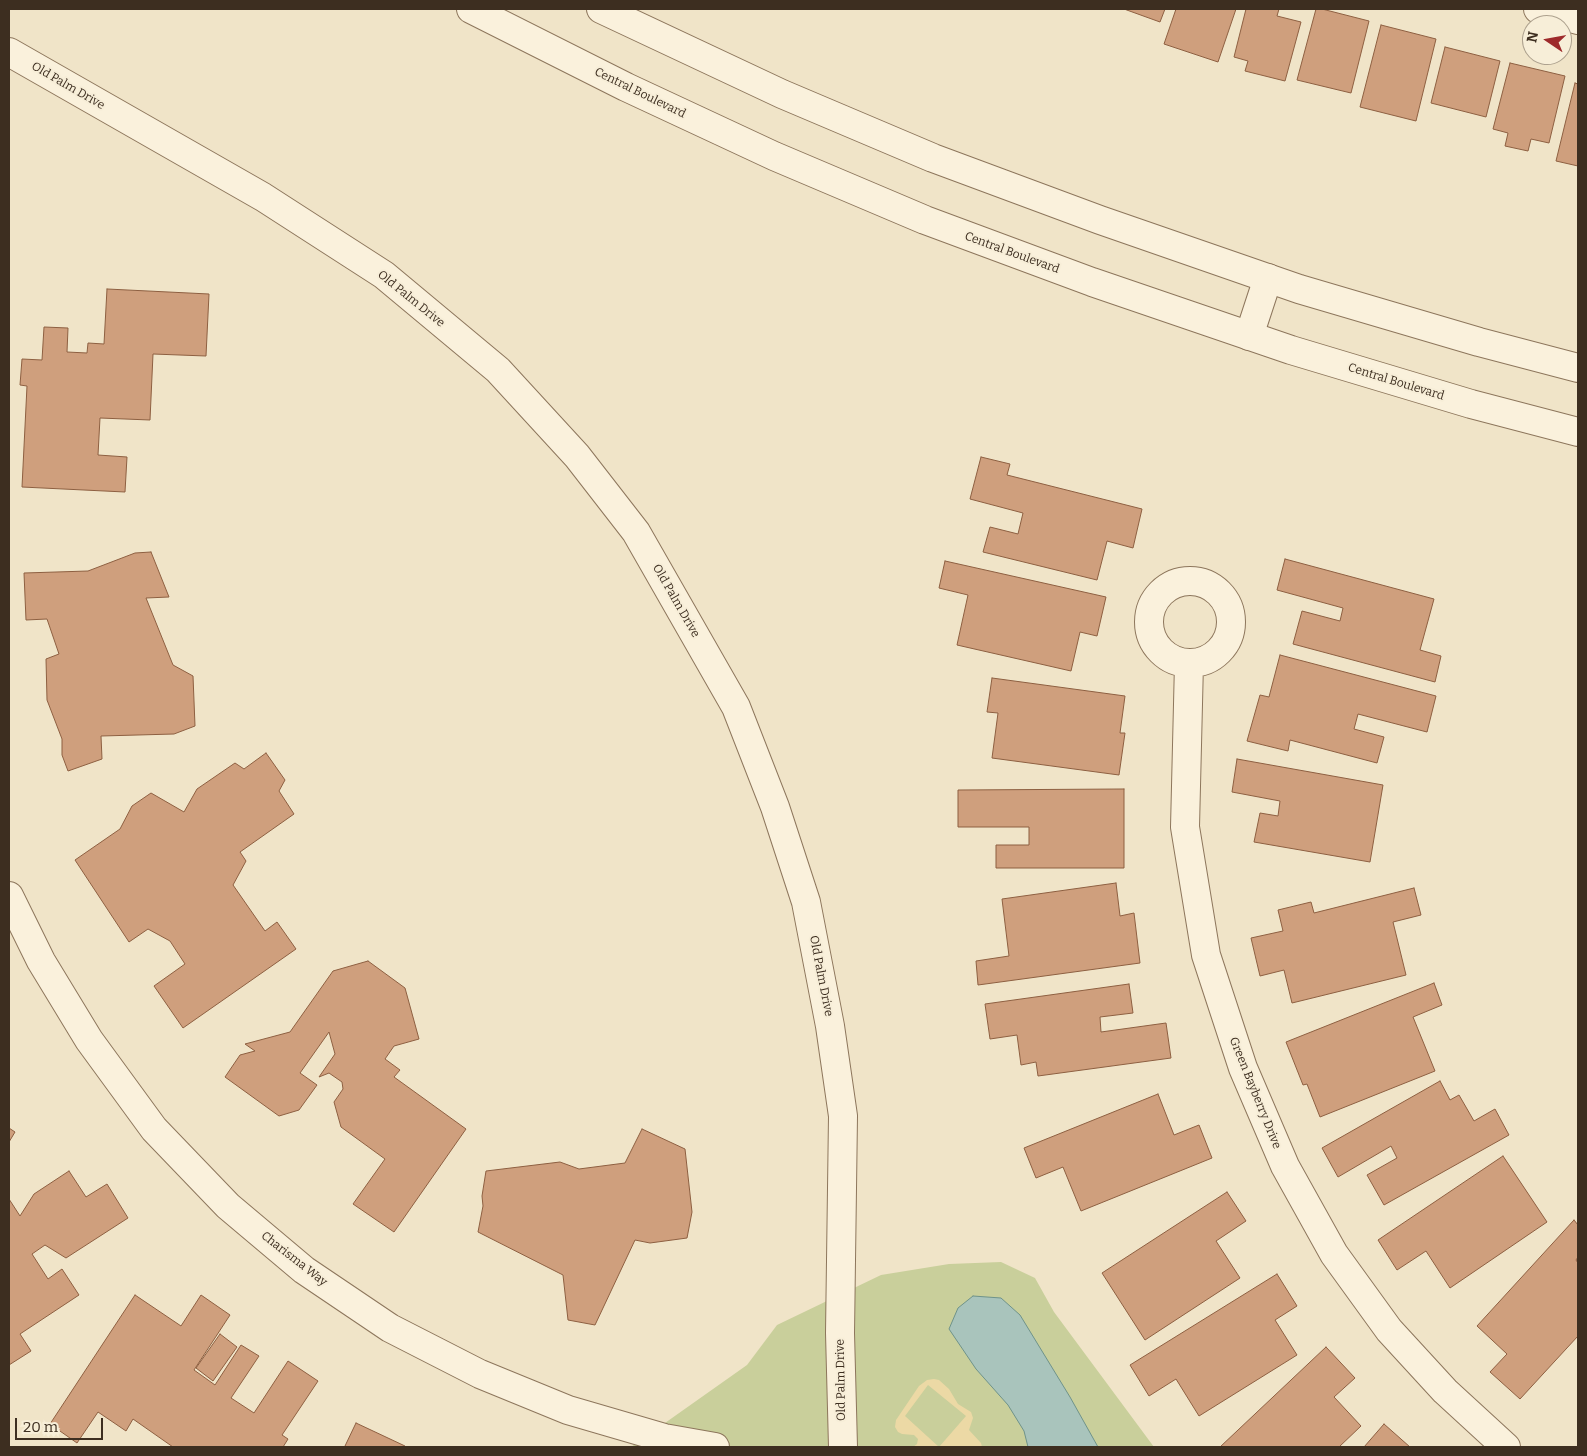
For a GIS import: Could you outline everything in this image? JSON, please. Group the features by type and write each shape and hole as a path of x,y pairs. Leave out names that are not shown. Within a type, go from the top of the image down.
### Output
{"street":[{"name":"Central Boulevard","path":"471,9 634,91 774,156 925,220 1092,282 1291,350 1471,404 1578,432"},
{"path":"601,9 782,94 933,158 1100,220 1268,278 1478,342 1578,368"},
{"path":"1538,9 1578,20"},
{"name":"Old Palm Drive","path":"9,52 263,197 384,275 498,370 577,456 636,532 736,707 775,807 806,902 830,1026 843,1116 840,1333 843,1447"},
{"path":"1249,336 1268,278"},
{"name":"Green Bayberry Drive","path":"1189,664 1185,827 1206,955 1243,1068 1285,1166 1334,1254 1395,1336 1445,1390 1506,1447"},
{"name":"Charisma Way","path":"9,896 41,961 89,1040 154,1129 228,1206 304,1270 390,1328 480,1374 568,1410 664,1438 715,1447"}],"green space":[{"path":"1001,1262 1035,1278 1054,1312 1154,1447 631,1447 747,1365 777,1325 881,1275 949,1264"}],"sand":[{"path":"927,1380 939,1380 949,1389 958,1404 971,1412 973,1418 969,1430 981,1443 982,1447 939,1447 913,1447 917,1444 918,1439 914,1435 898,1432 895,1427 896,1420 919,1386","holes":["928,1385 966,1416 939,1447 905,1416"]}],"water":[{"path":"973,1296 1001,1298 1020,1315 1098,1447 1028,1447 1024,1431 1008,1405 976,1369 949,1329 958,1308"}],"building":[{"path":"1124,9 1165,9 1160,22"},
{"path":"1176,9 1236,9 1218,62 1164,44"},
{"path":"1246,9 1279,9 1277,16 1301,22 1285,81 1245,71 1248,61 1234,57"},
{"path":"1316,9 1369,21 1351,93 1297,80"},
{"path":"1381,25 1436,39 1416,121 1360,107"},
{"path":"1445,47 1500,61 1486,117 1431,103"},
{"path":"1510,63 1565,76 1549,143 1531,139 1528,151 1505,146 1508,133 1493,129"},
{"path":"1575,83 1578,84 1578,166 1556,161"},
{"path":"107,289 209,294 206,356 153,354 150,420 100,418 98,455 127,457 125,492 22,487 27,386 20,385 22,359 42,360 44,327 68,328 67,352 87,353 88,343 104,344"},
{"path":"981,457 1010,464 1007,475 1142,509 1133,548 1107,541 1097,580 983,552 990,527 1018,534 1023,513 970,499"},
{"path":"151,552 169,597 146,598 173,665 193,676 195,726 174,734 101,736 102,759 68,771 62,755 62,739 47,700 46,659 59,654 47,619 26,620 24,573 88,571 135,553"},
{"path":"1285,559 1434,599 1420,650 1441,656 1435,682 1293,644 1302,611 1340,621 1343,608 1277,590"},
{"path":"945,561 1106,597 1097,636 1080,632 1071,671 957,645 968,595 939,588"},
{"path":"1280,655 1436,696 1427,732 1358,714 1354,729 1384,737 1377,763 1290,740 1288,751 1247,741 1260,695 1269,697"},
{"path":"992,678 1125,696 1120,733 1125,733 1119,775 992,758 998,713 987,712"},
{"path":"266,753 285,780 279,791 294,814 240,852 246,861 233,885 265,931 277,922 296,949 183,1028 154,986 185,964 170,941 148,929 129,942 75,860 120,829 132,806 151,793 184,812 197,789 235,763 244,769"},
{"path":"1237,759 1383,785 1370,862 1254,842 1260,813 1278,816 1280,801 1232,792"},
{"path":"1124,789 1124,868 996,868 996,845 1029,845 1029,827 958,827 958,790"},
{"path":"1116,883 1120,916 1134,913 1140,963 978,985 976,961 1009,956 1002,899"},
{"path":"1414,888 1421,915 1393,922 1406,975 1292,1003 1284,970 1260,976 1251,938 1283,931 1278,910 1311,902 1314,913"},
{"path":"368,961 405,988 419,1039 394,1046 385,1059 400,1070 394,1077 466,1129 394,1232 353,1204 385,1159 341,1127 334,1102 343,1089 342,1082 329,1073 319,1077 335,1054 329,1032 300,1073 317,1085 299,1110 279,1116 225,1077 240,1055 255,1051 245,1044 290,1032 333,971"},
{"path":"1434,983 1442,1005 1413,1017 1435,1071 1320,1117 1307,1084 1303,1085 1286,1042"},
{"path":"1129,984 1133,1013 1100,1017 1101,1032 1166,1023 1171,1058 1038,1076 1036,1062 1021,1065 1017,1035 990,1039 985,1004"},
{"path":"1440,1081 1450,1100 1459,1095 1474,1121 1495,1109 1509,1135 1384,1205 1367,1175 1397,1158 1391,1146 1338,1177 1322,1148"},
{"path":"1158,1094 1174,1135 1199,1125 1212,1158 1081,1211 1063,1167 1036,1178 1024,1148"},
{"path":"9,1128 15,1132 9,1142"},
{"path":"642,1129 685,1149 692,1212 687,1238 650,1243 635,1240 595,1325 568,1320 563,1275 478,1232 483,1206 482,1196 486,1171 560,1162 579,1169 625,1163"},
{"path":"1503,1156 1547,1222 1450,1288 1426,1251 1397,1270 1378,1240"},
{"path":"69,1171 86,1197 107,1184 128,1218 66,1258 45,1245 32,1254 48,1279 62,1269 79,1295 20,1334 31,1351 9,1365 9,1199 20,1216 34,1194"},
{"path":"1227,1192 1246,1221 1216,1241 1240,1278 1145,1340 1102,1273"},
{"path":"1574,1220 1578,1225 1578,1257 1576,1260 1578,1263 1578,1336 1520,1399 1490,1372 1507,1354 1477,1326"},
{"path":"1277,1274 1297,1306 1275,1320 1297,1355 1199,1416 1176,1379 1149,1396 1130,1365"},
{"path":"135,1295 181,1326 201,1295 230,1315 194,1370 215,1385 241,1345 259,1356 231,1398 254,1413 288,1361 318,1381 282,1435 288,1439 283,1447 173,1447 133,1419 126,1431 98,1412 77,1443 50,1424"},
{"path":"220,1334 237,1347 213,1381 196,1368"},
{"path":"1326,1347 1355,1378 1334,1397 1361,1426 1339,1447 1220,1447"},
{"path":"356,1423 405,1446 347,1447 345,1446"},
{"path":"1384,1424 1410,1447 1364,1447"}]}
